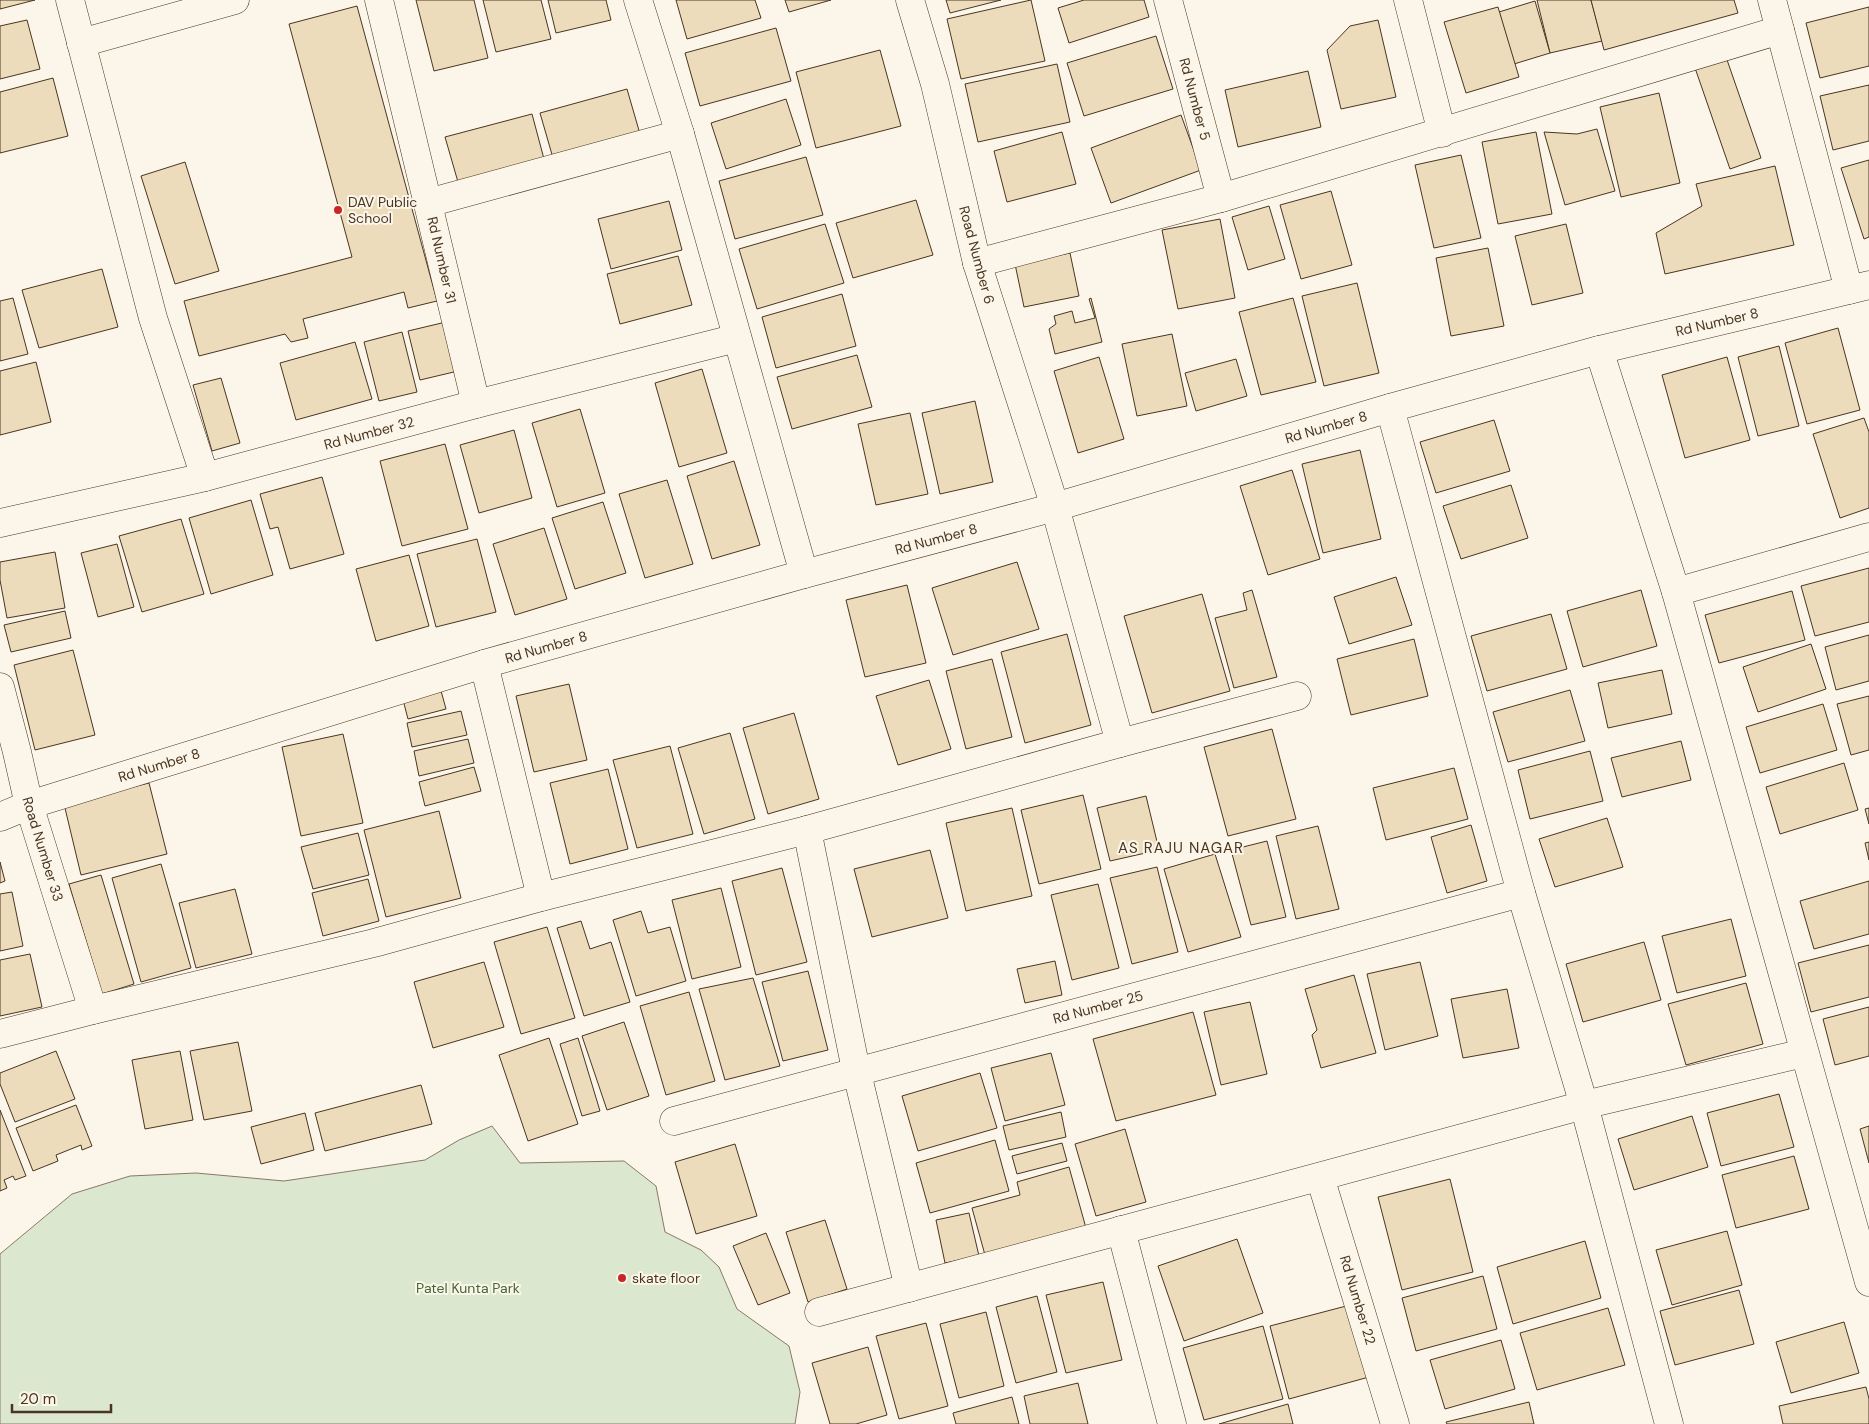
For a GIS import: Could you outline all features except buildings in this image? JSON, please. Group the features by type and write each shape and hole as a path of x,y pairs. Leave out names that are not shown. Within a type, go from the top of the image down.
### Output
{"street":[{"path":"70,0 153,318 205,477"},
{"path":"81,43 235,0"},
{"name":"Rd Number 31","path":"379,0 476,404"},
{"path":"638,0 680,134 804,574"},
{"name":"Road Number 6","path":"910,0 934,84 977,263 1055,507 1120,743"},
{"name":"Rd Number 5","path":"1168,0 1221,198"},
{"path":"1408,0 1442,133"},
{"path":"1772,0 1859,288"},
{"path":"977,263 1221,198 1780,30"},
{"path":"428,203 680,134"},
{"name":"Rd Number 8","path":"0,816 29,805 484,664 804,574 1055,507 1390,408 1599,350 1859,288"},
{"name":"Rd Number 32","path":"0,523 205,477 476,404 736,338"},
{"path":"1599,350 1676,592 1869,1282"},
{"path":"1390,408 1521,892 1584,1105 1669,1424"},
{"path":"1676,592 1869,537"},
{"path":"484,664 541,897"},
{"name":"Road Number 33","path":"0,687 29,805 93,1010"},
{"path":"0,1034 374,943 541,897 807,830 1297,696"},
{"path":"807,830 857,1073 909,1288"},
{"name":"Rd Number 25","path":"674,1121 1521,892"},
{"path":"819,1312 1584,1105 1804,1053"},
{"name":"Rd Number 22","path":"1320,1177 1395,1424"},
{"path":"1121,1230 1172,1424"}],"green space":[{"name":"Patel Kunta Park","path":"492,1126 520,1163 624,1161 656,1186 665,1232 701,1250 719,1267 737,1309 789,1346 800,1392 795,1424 0,1424 0,1254 72,1194 130,1176 196,1173 284,1181 425,1160 459,1140"}],"place":[{"name":"DAV Public School","path":"338,210"},
{"name":"skate floor","path":"622,1278"}],"district":[{"name":"AS RAJU NAGAR","path":"1181,848"}]}
